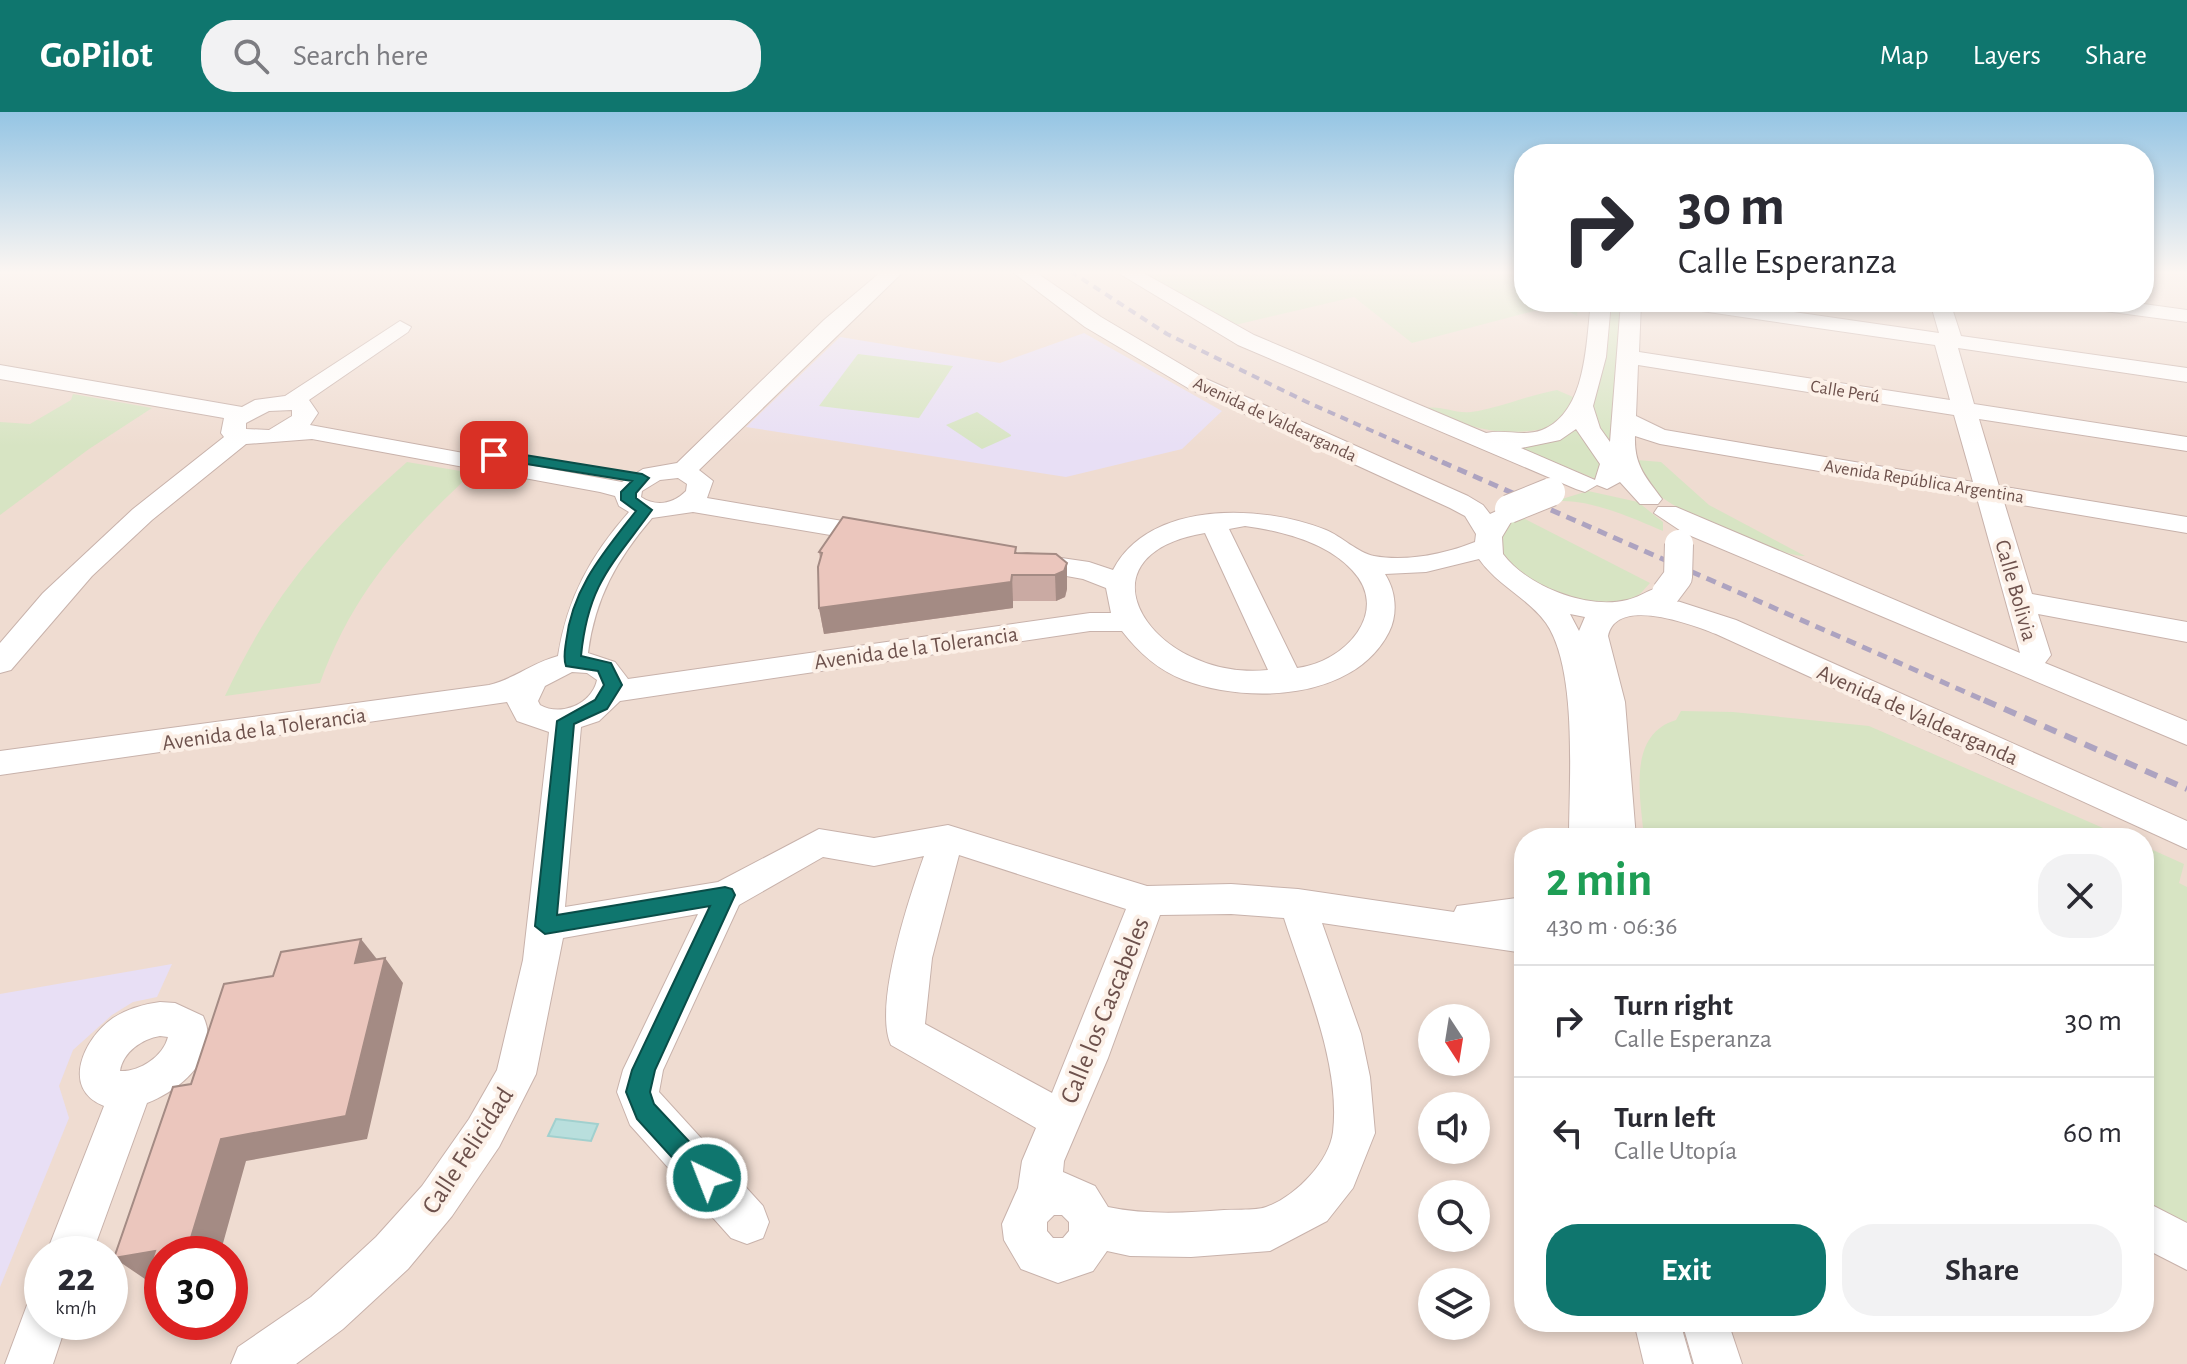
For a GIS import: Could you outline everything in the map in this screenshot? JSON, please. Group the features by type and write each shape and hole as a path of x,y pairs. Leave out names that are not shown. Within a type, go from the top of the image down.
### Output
{"street":[{"path":"7,377 241,426 262,437 293,418 397,329"},
{"path":"293,418 312,432 603,485 638,494 675,509 691,487 837,329"},
{"name":"Avenida de Valdearganda","path":"1106,329 1196,383 1459,502 1474,511 1493,550"},
{"path":"1227,329 1455,431 1593,485 1658,506 1764,557 2187,734"},
{"path":"1455,431 1498,440 1537,439 1572,423 1582,408 1592,370 1597,329"},
{"path":"1618,828 1609,702 1593,636 1596,622 1608,612 1655,599 1678,577 1679,544 1658,506 1630,478 1624,465 1622,417 1629,329"},
{"path":"1874,329 2187,375"},
{"name":"Calle Bolivia","path":"1946,329 1964,409 2036,655"},
{"name":"Calle Perú","path":"1627,357 2187,444"},
{"path":"1378,590 1493,550 1509,509 1551,492 1593,485 1612,476 1613,464 1588,428 1582,408"},
{"name":"Avenida República Argentina","path":"1622,417 1637,429 1660,437 2187,525"},
{"path":"0,663 43,608 138,515 241,426"},
{"name":"Avenida República Argentina","path":"1622,443 1660,437"},
{"path":"572,662 584,598 616,543 638,494 656,473 691,487 907,534"},
{"path":"999,550 1089,571 1124,591 1146,645 1182,668 1241,683 1289,682 1324,673 1359,652 1379,622 1378,590 1361,563 1333,541 1291,525 1245,518 1212,520 1175,529 1155,539 1124,591"},
{"path":"1212,520 1289,682"},
{"path":"1361,563 1397,566 1493,550"},
{"path":"1493,550 1527,591 1560,621 1573,649 1581,706 1586,828"},
{"path":"1764,557 1801,565 2036,655 2187,718"},
{"name":"Avenida de la Tolerancia","path":"612,685 1090,622 1124,591"},
{"path":"1527,591 1550,601 1608,612"},
{"name":"Avenida de Valdearganda","path":"1655,599 1726,627 2187,836"},
{"path":"2020,601 2187,632"},
{"path":"572,662 591,662 605,668 612,685 601,705 566,721 547,721 532,716 525,696 555,666 572,662"},
{"name":"Avenida de la Tolerancia","path":"0,763 489,696 525,696"},
{"name":"Avenida de la Tolerancia","path":"0,778 486,709 525,696"},
{"name":"Calle Felicidad","path":"255,1364 327,1313 392,1253 437,1201 484,1133 516,1074 542,960 566,721"},
{"name":"Calle los Cascabeles","path":"545,926 725,895 819,843 874,852 948,838 1147,901 1231,899 1298,904 1514,936"},
{"name":"Calle los Cascabeles","path":"948,838 935,874 906,995 905,1033 1060,1119"},
{"path":"725,895 643,1070 638,1092 645,1111 747,1222"},
{"name":"Calle los Cascabeles","path":"1092,1225 1085,1247 1070,1259 1058,1261 1040,1257 1031,1249 1024,1229 1025,1217 1039,1199 1043,1161 1088,1058 1147,901"},
{"path":"1039,1199 1056,1193 1078,1199 1089,1214 1092,1225 1130,1234 1191,1235 1270,1229 1311,1206 1338,1173 1354,1133 1350,1077 1341,1034 1298,904"},
{"name":"Calle los Cascabeles","path":"1379,914 1444,917 1514,913"},
{"path":"76,1236 131,1090"},
{"path":"2154,1229 2187,1248"},
{"path":"1660,1332 1668,1364"},
{"path":"1708,1332 1718,1364"},
{"path":"29,1364 38,1340"}],"shaded area":[{"path":"0,329 2187,329 2187,1364 0,1364"},
{"path":"1084,333 1222,411 1182,449 1066,477 746,427 840,337 1000,363"},
{"path":"172,964 157,997 133,1002 112,1015 73,1050 59,1086 69,1118 0,1287 0,994"}],"green space":[{"path":"1395,329 1464,329 1412,343"},
{"path":"1604,329 1623,329 1614,448 1608,448 1589,410"},
{"path":"858,354 953,366 919,418 819,406"},
{"path":"1557,390 1573,397 1572,405 1558,426 1538,430 1488,430 1422,409 1471,412"},
{"path":"73,394 152,408 89,449 0,515 0,422 30,424 71,400"},
{"path":"977,412 1011,436 982,449 946,425"},
{"path":"1579,425 1605,467 1596,479 1510,444"},
{"path":"1637,460 1661,462 1709,505 1805,556 1749,540 1679,508 1651,488"},
{"path":"407,462 472,473 424,520 382,568 348,621 320,683 225,696 262,627 302,568 350,515"},
{"path":"1588,491 1638,502 1663,522 1663,531 1591,505 1571,501 1553,502"},
{"path":"1548,503 1537,507 1525,519 1650,583 1629,600 1592,603 1534,587 1500,553 1502,530 1526,510"},
{"path":"1681,711 1733,712 1869,726 2103,828 1643,828 1640,787 1643,754 1649,739 1660,728 1676,720"},
{"path":"2154,850 2184,864 2179,883 2187,887 2187,1232 2154,1213"}],"water":[{"path":"556,1119 598,1124 591,1141 548,1136"}],"building":[{"path":"843,517 1016,547 1015,553 1056,554 1067,563 1064,571 1055,575 1012,575 1011,582 819,608 818,567 822,553 819,552"},
{"path":"361,939 355,963 385,958 346,1116 221,1139 191,1236 144,1236 144,1253 128,1256 128,1236 122,1236 173,1087 191,1084 224,984 273,976 281,952"}],"railway":[{"path":"1160,329 1309,403 1447,464"},
{"path":"1442,462 1988,702"},
{"path":"1984,700 2187,789"}],"route":[{"path":"494,455 612,476 642,478 628,492 628,500 633,506 645,510 616,543 598,570 584,598 576,627 572,662 591,662 605,668 613,678 613,685 601,705 585,715 566,721 545,926 725,895 643,1070 638,1092 645,1111 707,1178"}]}
